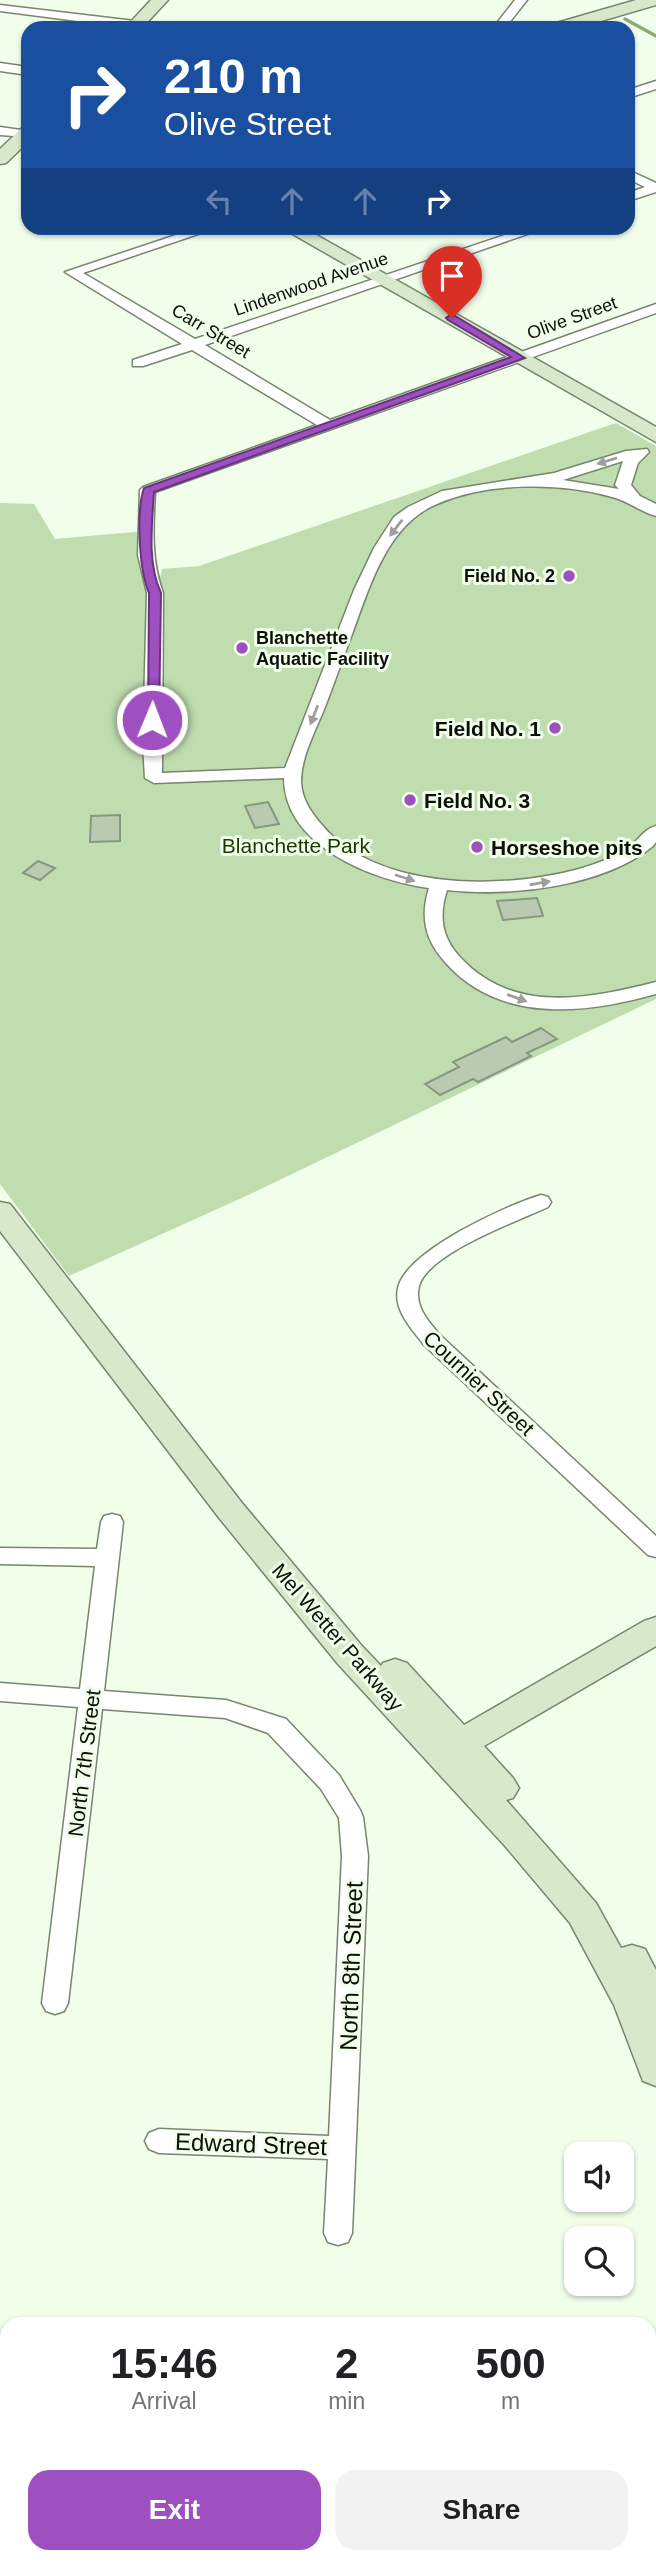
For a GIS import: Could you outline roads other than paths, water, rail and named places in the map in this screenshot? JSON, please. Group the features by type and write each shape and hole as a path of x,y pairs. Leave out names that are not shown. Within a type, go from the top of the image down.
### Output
{"main road":[{"path":"140,21 160,0"},
{"path":"583,21 654,0"},
{"path":"0,159 21,139"},
{"path":"303,235 656,436"},
{"name":"Mel Wetter Parkway","path":"0,1186 247,1504 367,1643 519,1838 583,1913 632,2002 656,2070"},
{"name":"Mel Wetter Parkway","path":"0,1211 231,1511 350,1654 451,1748 601,1905 656,2006"},
{"path":"451,1748 656,1630"}],"street":[{"path":"504,21 521,0"},
{"path":"0,8 92,21"},
{"path":"0,67 21,70"},
{"path":"635,92 656,85"},
{"path":"0,131 21,133"},
{"path":"635,178 656,188"},
{"path":"635,195 656,188"},
{"name":"Carr Street","path":"187,235 72,272 328,425"},
{"name":"Lindenwood Avenue","path":"138,363 517,235"},
{"name":"Olive Street","path":"293,773 154,778 152,745 155,593 149,580 146,531 148,490 656,308"},
{"path":"649,450 530,481 484,485 448,494 413,510 395,525 338,652 293,773 292,789 301,810 316,832 341,851 373,867 413,881 439,886 472,888 525,885 579,876 618,861 650,840 656,831"},
{"path":"634,499 623,485 631,461 649,450"},
{"path":"530,481 569,485 634,499 656,511"},
{"path":"439,886 432,924 441,948 457,966 489,988 530,1003 574,1004 621,998 656,988"},
{"name":"Cournier Street","path":"541,1202 446,1246 425,1260 408,1289 411,1309 415,1320 432,1340 656,1549"},
{"name":"North 7th Street","path":"55,2003 112,1522"},
{"path":"0,1556 108,1558"},
{"path":"0,1692 92,1697"},
{"name":"North 8th Street","path":"92,1697 226,1709 277,1726 330,1782 351,1818 355,1856 338,2233"},
{"name":"Edward Street","path":"159,2141 343,2148"}],"waterway":[{"path":"625,19 629,21"},
{"path":"635,24 656,36"}],"place":[{"name":"Field No. 2","path":"569,576"},
{"name":"Blanchette Aquatic Facility","path":"242,648"},
{"name":"Field No. 1","path":"555,728"},
{"name":"Field No. 3","path":"410,800"},
{"name":"Horseshoe pits","path":"477,847"}],"park label":[{"name":"Blanchette Park","path":"296,845"}]}
